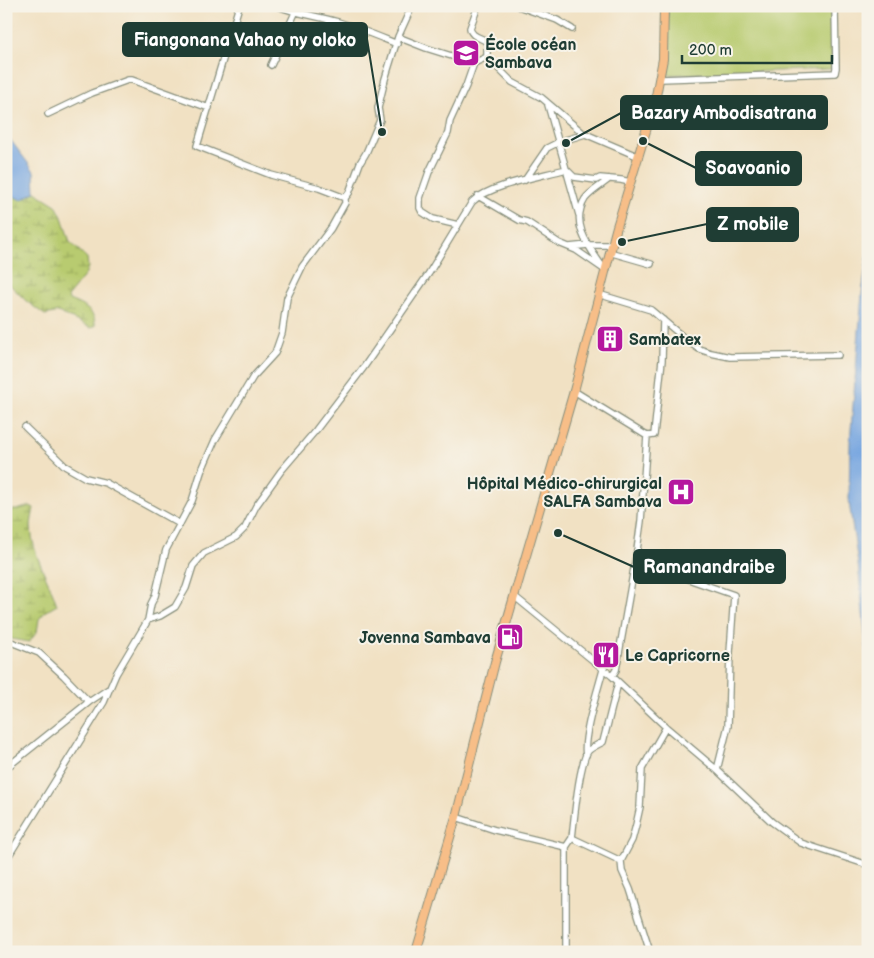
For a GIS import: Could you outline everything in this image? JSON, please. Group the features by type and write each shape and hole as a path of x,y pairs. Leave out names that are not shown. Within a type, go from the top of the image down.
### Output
{"main road":[{"path":"416,952 456,817 488,689 514,596 574,391 610,248 661,79 664,45 664,6"}],"street":[{"path":"238,6 197,146 271,175 319,188 345,198"},
{"path":"278,6 295,13 303,13 338,22 397,44"},
{"path":"271,66 295,13 303,6"},
{"path":"6,860 104,702 116,674 148,620 166,550 192,501 201,472 215,440 253,377 275,353 282,333 287,298 302,267 345,203 345,198 349,194 360,163 380,120 378,108 398,37 412,6"},
{"path":"478,6 470,31 486,41 487,57 512,82 542,98 548,105 585,134 637,156"},
{"path":"518,6 557,20 572,29"},
{"path":"661,79 835,73 835,6"},
{"path":"398,37 474,63 487,57"},
{"path":"458,225 433,219 422,212 420,198 429,172 448,133 450,121 474,63"},
{"path":"48,114 92,93 128,80 209,108"},
{"path":"548,105 579,214 581,232 605,270"},
{"path":"525,180 547,148 585,134"},
{"path":"148,620 160,616 175,607 186,588 193,566 204,553 236,537 245,528 256,506 281,470 316,430 364,367 429,273 472,202 478,196 525,180 566,169"},
{"path":"566,169 574,177 630,182"},
{"path":"579,214 586,198 609,179"},
{"path":"478,196 519,220 527,222 558,243 569,247 605,270"},
{"path":"569,247 588,245 610,248 651,264"},
{"path":"598,294 651,310 689,342 699,349 710,353 730,357 838,355"},
{"path":"574,391 647,436 654,435 663,320"},
{"path":"25,427 66,466 86,478 106,483 180,524"},
{"path":"612,676 616,670 636,557 641,522 647,436"},
{"path":"636,557 734,595 728,726 717,770"},
{"path":"514,596 612,676 772,822 801,843 868,864"},
{"path":"6,640 38,653 89,702"},
{"path":"586,756 585,750 590,719 603,670"},
{"path":"566,952 566,847 572,838 586,756 590,750 603,742 618,683"},
{"path":"6,768 89,702 110,688"},
{"path":"650,952 620,861 632,840 636,825 640,807 642,769 666,727"},
{"path":"456,817 495,830 566,847"},
{"path":"572,838 620,861"}],"green space":[{"path":"668,6 831,6 832,67 830,69 666,75"},
{"path":"6,192 21,200 35,192 56,205 70,242 87,258 88,267 85,275 68,296 69,300 83,306 90,312 95,320 95,326 91,328 58,312 45,315 25,300 6,281"},
{"path":"30,506 34,508 31,527 34,547 57,605 45,612 39,619 37,632 29,642 6,638 6,510 17,510"}],"water":[{"path":"6,134 34,171 35,192 21,200 6,192"},
{"path":"868,253 868,662 858,564 849,502 850,442 862,294"}],"place":[{"name":"École océan Sambava","path":"466,53"},
{"name":"Fiangonana Vahao ny oloko","path":"382,132"},
{"name":"Soavoanio","path":"643,141"},
{"name":"Bazary Ambodisatrana","path":"566,143"},
{"name":"Z mobile","path":"622,242"},
{"name":"Sambatex","path":"610,339"},
{"name":"Hôpital Médico-chirurgical SALFA Sambava","path":"681,492"},
{"name":"Ramanandraibe","path":"558,533"},
{"name":"Jovenna Sambava","path":"510,637"},
{"name":"Le Capricorne","path":"606,655"}]}
